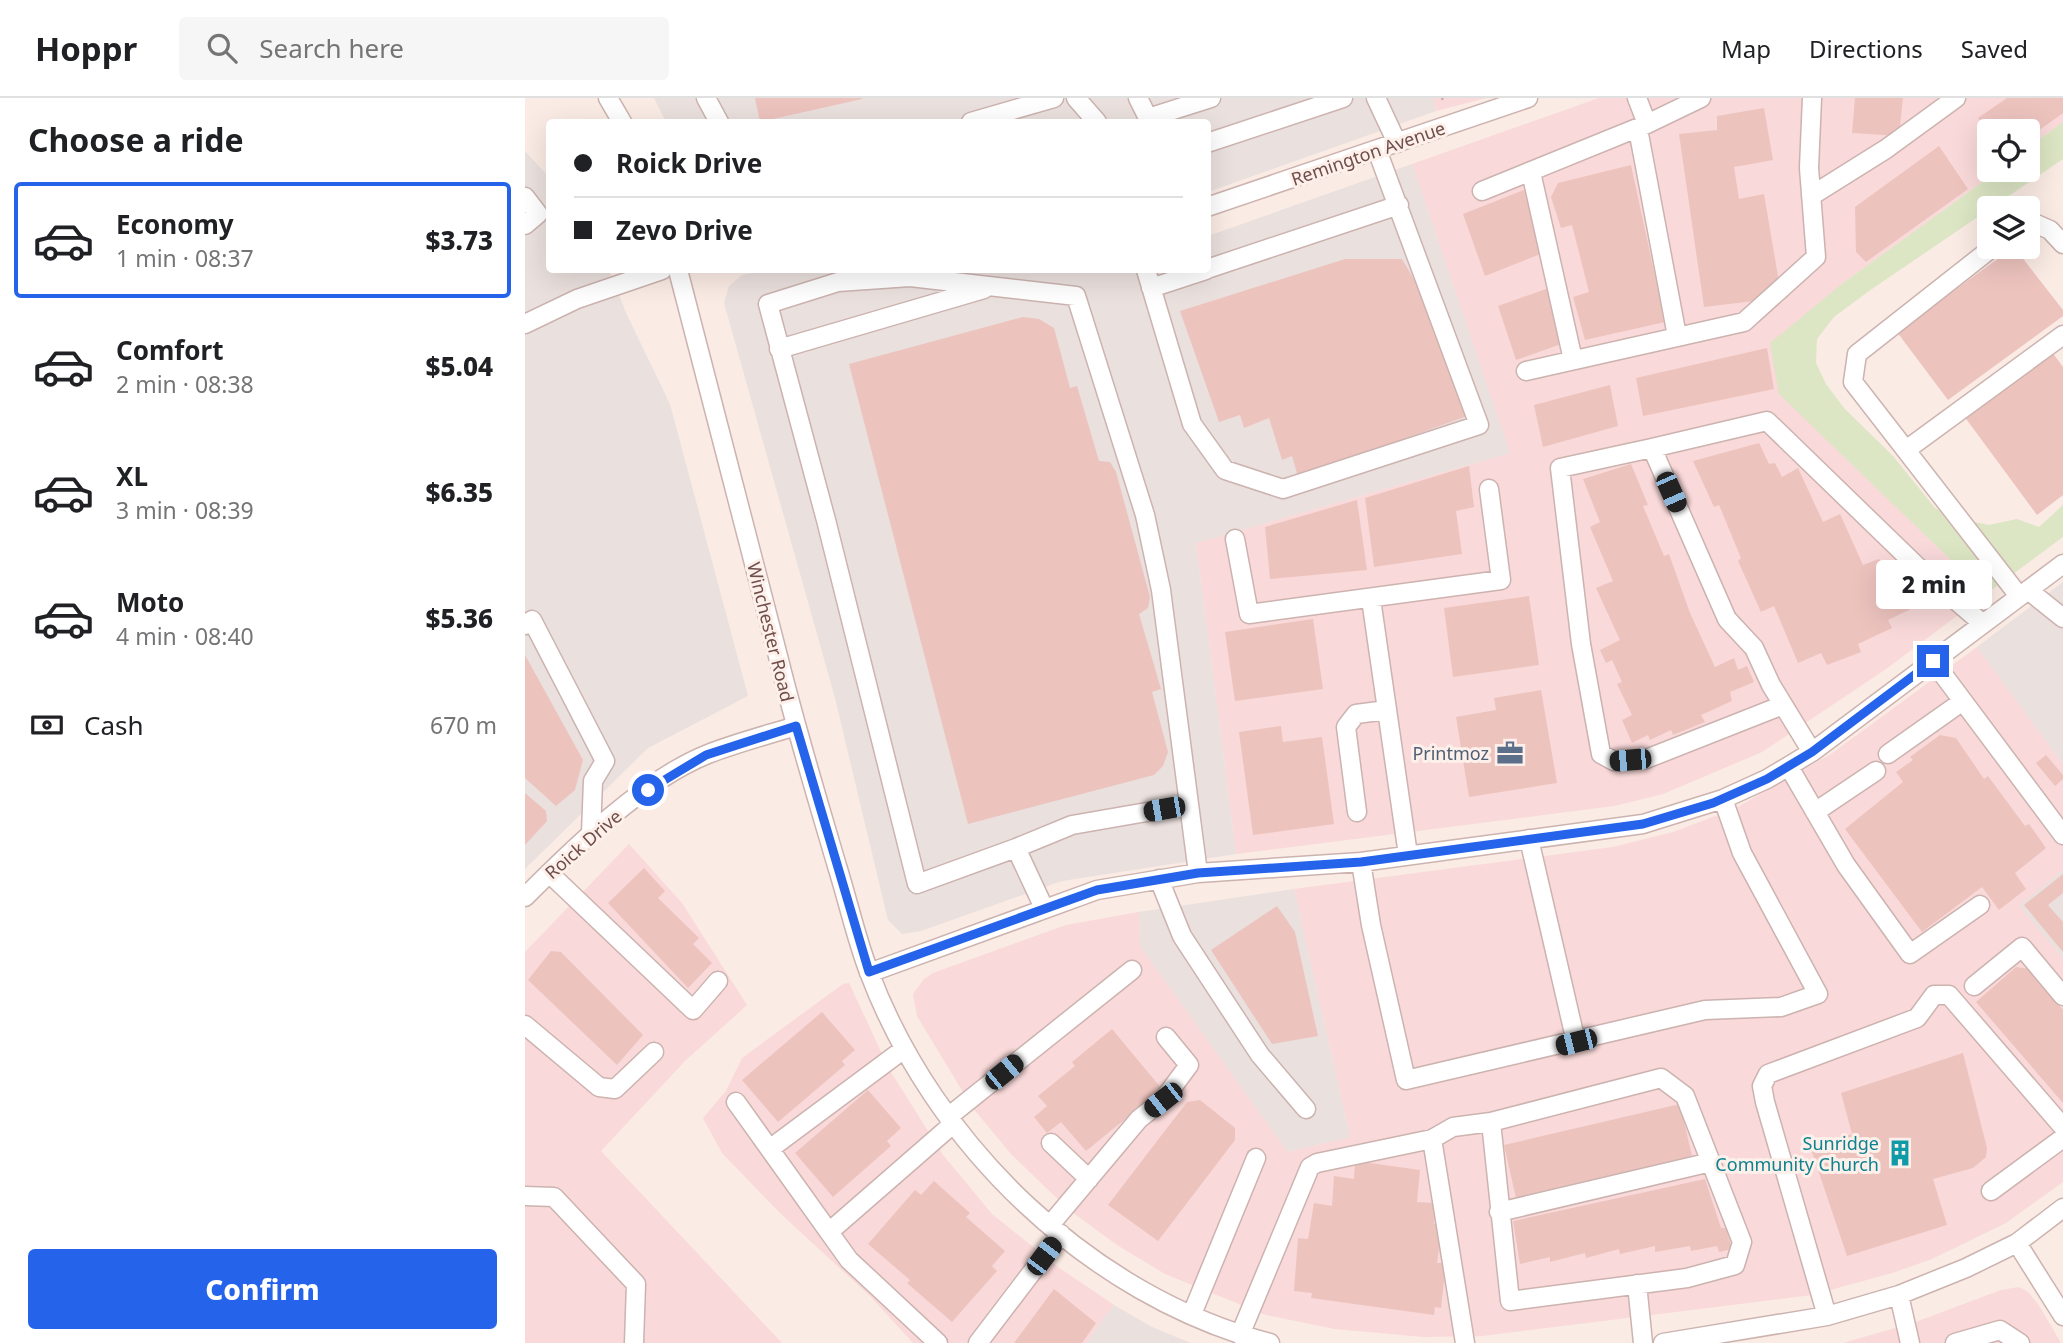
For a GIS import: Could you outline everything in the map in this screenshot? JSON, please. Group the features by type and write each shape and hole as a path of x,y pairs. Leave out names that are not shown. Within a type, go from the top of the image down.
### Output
{"street":[{"path":"608,98 620,119"},
{"path":"706,98 717,119"},
{"path":"981,119 1054,98"},
{"path":"1076,98 1094,119"},
{"path":"1138,98 1148,119"},
{"path":"1152,119 1211,98"},
{"path":"1211,142 1343,98"},
{"path":"1376,98 1397,143"},
{"name":"Remington Avenue","path":"1211,206 1397,143 1482,105 1528,98"},
{"path":"1637,98 1677,336"},
{"path":"1482,191 1642,127 1701,98"},
{"path":"1525,371 1744,322 1816,257 1809,168 1812,98"},
{"path":"1811,196 1886,149 1956,98"},
{"path":"1147,273 1192,424 1225,470 1283,489 1479,425 1377,150"},
{"path":"1531,172 1573,360"},
{"path":"525,197 538,214 525,225"},
{"path":"1211,268 1399,205"},
{"path":"2040,226 2050,230 2063,244"},
{"path":"1978,259 1857,354 1853,382 2023,593 2063,618"},
{"path":"525,324 577,299 653,273"},
{"name":"Winchester Road","path":"679,273 796,726 869,972 904,1049 951,1121 981,1158 1055,1230 1133,1284 1240,1335 1270,1343"},
{"path":"1187,805 1072,825 918,884 830,533 768,304 836,276 910,273 1076,296 1145,515 1161,590 1198,873"},
{"path":"1151,288 1195,273"},
{"path":"779,349 994,285"},
{"path":"1906,450 2063,335"},
{"path":"1783,705 1646,759 1614,761 1601,754 1581,644 1560,468 1767,421 1924,573 1982,623"},
{"path":"1652,448 1727,619 1754,648 1783,705 1812,752"},
{"path":"1235,539 1249,614 1501,580 1489,489"},
{"path":"869,972 1097,890 1198,873 1361,862 1643,824 1723,799 1789,767 1812,752 2063,564"},
{"path":"1371,599 1408,855"},
{"path":"525,625 532,620 605,761 593,781 591,833"},
{"path":"1933,661 2063,835"},
{"path":"1888,754 1963,701"},
{"path":"1357,812 1346,727 1356,714 1387,710"},
{"name":"Roick Drive","path":"525,897 591,833 669,776 706,755 796,726"},
{"path":"1789,767 1846,865 1910,954 1980,905"},
{"path":"1815,812 1876,771"},
{"path":"1361,862 1371,925 1406,1080 1705,1010 1781,1007 1818,995 1742,853 1723,799"},
{"path":"1529,839 1576,1042"},
{"path":"1016,848 1044,908"},
{"path":"549,873 693,1010 718,981"},
{"path":"1159,879 1182,936 1260,1055 1306,1109"},
{"path":"1974,986 2021,947 2063,996"},
{"path":"829,1232 951,1121 1132,970"},
{"path":"1827,1317 1765,1102 1762,1086 1768,1074 1917,1018 1934,995 1949,995 2063,1127"},
{"path":"525,1025 599,1087 607,1089 615,1088 654,1052"},
{"path":"978,1343 1089,1179 1139,1119 1163,1100 1189,1065 1166,1037"},
{"path":"771,1148 904,1049"},
{"path":"1240,1335 1310,1167 1317,1163 1432,1139 1453,1127 1491,1122 1661,1078 1685,1096 1742,1242 1735,1265 1687,1278 1510,1301 1491,1122"},
{"path":"736,1102 849,1260 938,1343"},
{"path":"1991,1191 2063,1138"},
{"path":"1432,1139 1465,1343"},
{"path":"1051,1143 1089,1179"},
{"path":"1192,1314 1256,1158"},
{"path":"1499,1212 1711,1163"},
{"path":"525,1196 554,1197 636,1284 634,1343"},
{"path":"1663,1343 1827,1317 1899,1295 1966,1268 2017,1243 2063,1208"},
{"path":"2017,1243 2063,1316"},
{"path":"1637,1284 1643,1343"},
{"path":"1899,1295 1910,1343"},
{"path":"1955,1343 2000,1330 2020,1343"}],"path":[{"path":"1443,98 1444,104"}],"shaded area":[{"path":"654,98 1433,98 1436,111 1211,191 1211,119 664,119"},
{"path":"1433,98 1486,98 1436,111"},
{"path":"1599,98 2063,98 2063,122 2040,139 2040,119 1977,119 1977,182 1982,182 1843,283 1780,394 1986,594 1886,669 1762,752 1663,794 1614,806 1236,854 1196,543 1510,453 1412,164"},
{"path":"525,151 546,174 546,273 610,273 627,315 670,404 748,696 648,748 525,869"},
{"path":"1412,164 1510,453 1196,543 1236,854 1062,881 921,931 902,934 888,920 835,698 724,303 729,286 742,275 752,273 1211,273 1211,235"},
{"path":"2063,582 2063,764 1977,647"},
{"path":"1977,647 2063,764 2063,870 2020,906 2063,958 2063,1182 2006,1223 1932,1259 1892,1273 1812,1295 1482,1336 1424,1337 1335,1329 1266,1315 1165,1274 1117,1245 1068,1209 1011,1154 972,1107 917,1016 913,994 924,979 933,973 1066,925 1139,912 1140,946 1288,1152 1350,1137 1294,889 1613,847 1673,832 1734,809 1831,754"},
{"path":"629,844 682,903 747,1005 685,1061 601,1151 782,1343 525,1343 525,952"},
{"path":"2063,870 2063,958 2019,906"},
{"path":"1294,889 1350,1137 1288,1152 1140,946 1139,912"},
{"path":"849,983 889,1069 943,1155 992,1214 1058,1267 1114,1305 1086,1343 913,1343 871,1297 780,1213 722,1153 703,1118 726,1091 742,1058 843,984"},
{"path":"2019,1287 2028,1292 2038,1304 2061,1343 1843,1343 1913,1323 2001,1290"},
{"path":"1114,1305 1152,1327 1191,1343 1086,1343"}],"green space":[{"path":"2063,122 2063,159 2040,175 2040,139"},
{"path":"1982,182 2029,182 2009,196 1977,196 1977,218 1834,317 1817,339 1816,363 1826,384 1844,408 1893,456 1935,508 1960,519 1989,525 2017,519 2039,527 2063,505 2063,537 1986,594 1779,394 1770,343 1843,283"}],"building":[{"path":"755,98 862,98 773,119 759,119"},
{"path":"1855,98 1903,98 1899,136 1852,133"},
{"path":"2007,98 2063,98 2063,113 2040,129 2040,119 1978,118"},
{"path":"1764,108 1773,160 1734,167 1739,199 1764,194 1780,288 1763,300 1704,307 1679,134 1717,130 1717,116"},
{"path":"1939,146 1968,189 1866,262 1856,252 1855,207"},
{"path":"1631,165 1665,322 1585,340 1573,297 1589,292 1572,225 1561,228 1551,197 1558,183"},
{"path":"1524,190 1543,253 1485,276 1463,214"},
{"path":"1345,259 1402,259 1440,323 1470,415 1298,477 1292,456 1282,460 1269,418 1244,428 1240,415 1219,422 1180,311"},
{"path":"1997,259 2023,259 2063,310 2063,316 1948,400 1897,332"},
{"path":"1549,288 1567,342 1516,360 1498,306"},
{"path":"1023,317 1039,319 1054,328 1070,388 1077,386 1099,461 1110,462 1116,472 1150,597 1148,608 1139,614 1161,689 1152,692 1168,752 1163,766 1154,775 968,824 849,364"},
{"path":"1767,348 1774,389 1643,416 1636,378"},
{"path":"2052,352 2063,367 2063,495 2037,515 1964,416"},
{"path":"1610,385 1618,426 1543,447 1534,405"},
{"path":"1759,443 1769,464 1775,463 1782,477 1798,468 1823,522 1840,514 1863,565 1879,559 1912,593 1917,606 1888,620 1892,628 1858,644 1861,652 1827,665 1821,653 1798,663 1774,606 1761,612 1738,561 1741,558 1719,505 1714,507 1693,461"},
{"path":"1631,464 1648,505 1643,506 1664,556 1669,554 1690,613 1715,667 1734,658 1738,670 1747,666 1754,682 1730,692 1732,701 1701,715 1705,722 1673,735 1671,730 1650,740 1648,735 1632,743 1622,720 1632,715 1617,684 1622,682 1612,660 1606,663 1600,650 1620,640 1596,588 1613,581 1590,527 1600,522 1583,479"},
{"path":"1469,466 1474,507 1456,511 1462,554 1374,567 1365,498"},
{"path":"1357,500 1367,570 1270,579 1265,527"},
{"path":"1529,596 1539,665 1453,677 1444,608"},
{"path":"1313,619 1323,689 1235,701 1225,632"},
{"path":"525,655 583,760 575,790 556,806 525,778"},
{"path":"1541,690 1557,783 1469,797 1456,717 1496,710 1494,698"},
{"path":"1281,726 1283,742 1322,737 1334,824 1253,835 1239,732"},
{"path":"1940,735 1956,738 1984,779 1988,776 2025,826 2029,824 2046,848 2015,873 2026,889 1999,910 1982,887 1922,932 1845,829 1903,782 1896,772 1913,760 1910,757"},
{"path":"2046,755 2063,775 2063,779 2055,786 2036,763"},
{"path":"525,793 546,811 547,821 525,845"},
{"path":"644,868 665,891 658,898 699,938 693,944 712,963 688,988 608,903"},
{"path":"2063,874 2063,893 2048,905 2063,922 2063,952 2024,905"},
{"path":"1277,906 1295,932 1318,1036 1272,1044 1211,950"},
{"path":"551,951 561,952 643,1035 617,1065 528,980"},
{"path":"2016,967 2030,969 2063,1010 2063,1103 1976,1002"},
{"path":"822,1012 855,1050 842,1061 845,1065 778,1122 742,1080"},
{"path":"1112,1029 1162,1089 1086,1151 1061,1122 1047,1133 1034,1117 1047,1106 1038,1096 1075,1066 1072,1062"},
{"name":"Sunridge Community Church","path":"1963,1053 1987,1148 1986,1157 1973,1168 1933,1179 1947,1225 1847,1256 1811,1149 1852,1134 1841,1093"},
{"path":"868,1090 901,1128 887,1141 891,1146 833,1197 795,1153"},
{"path":"1200,1100 1235,1128 1235,1140 1158,1241 1108,1205 1187,1102"},
{"path":"1680,1104 1692,1156 1516,1198 1504,1145"},
{"path":"1355,1161 1420,1170 1417,1202 1435,1203 1434,1224 1442,1225 1437,1263 1446,1263 1441,1308 1435,1307 1434,1315 1311,1298 1312,1293 1294,1291 1298,1238 1308,1239 1314,1203 1332,1206 1334,1176 1354,1179"},
{"path":"1705,1179 1721,1228 1726,1228 1732,1249 1719,1252 1717,1246 1691,1251 1690,1246 1655,1252 1655,1246 1620,1254 1619,1249 1586,1258 1585,1253 1550,1262 1550,1257 1520,1264 1513,1221"},
{"path":"934,1181 970,1213 966,1217 1005,1251 992,1266 997,1271 952,1322 907,1283 910,1280 868,1244 915,1190 921,1195"},
{"path":"1054,1289 1096,1323 1082,1343 1014,1343"}],"place":[{"name":"Printmoz","path":"1510,753"},
{"name":"Sunridge Community Church","path":"1900,1153"}],"route":[{"path":"648,790 706,755 796,726 869,972 1070,897 1097,890 1198,873 1361,862 1643,824 1713,803 1767,779 1812,752 1933,661"}]}
